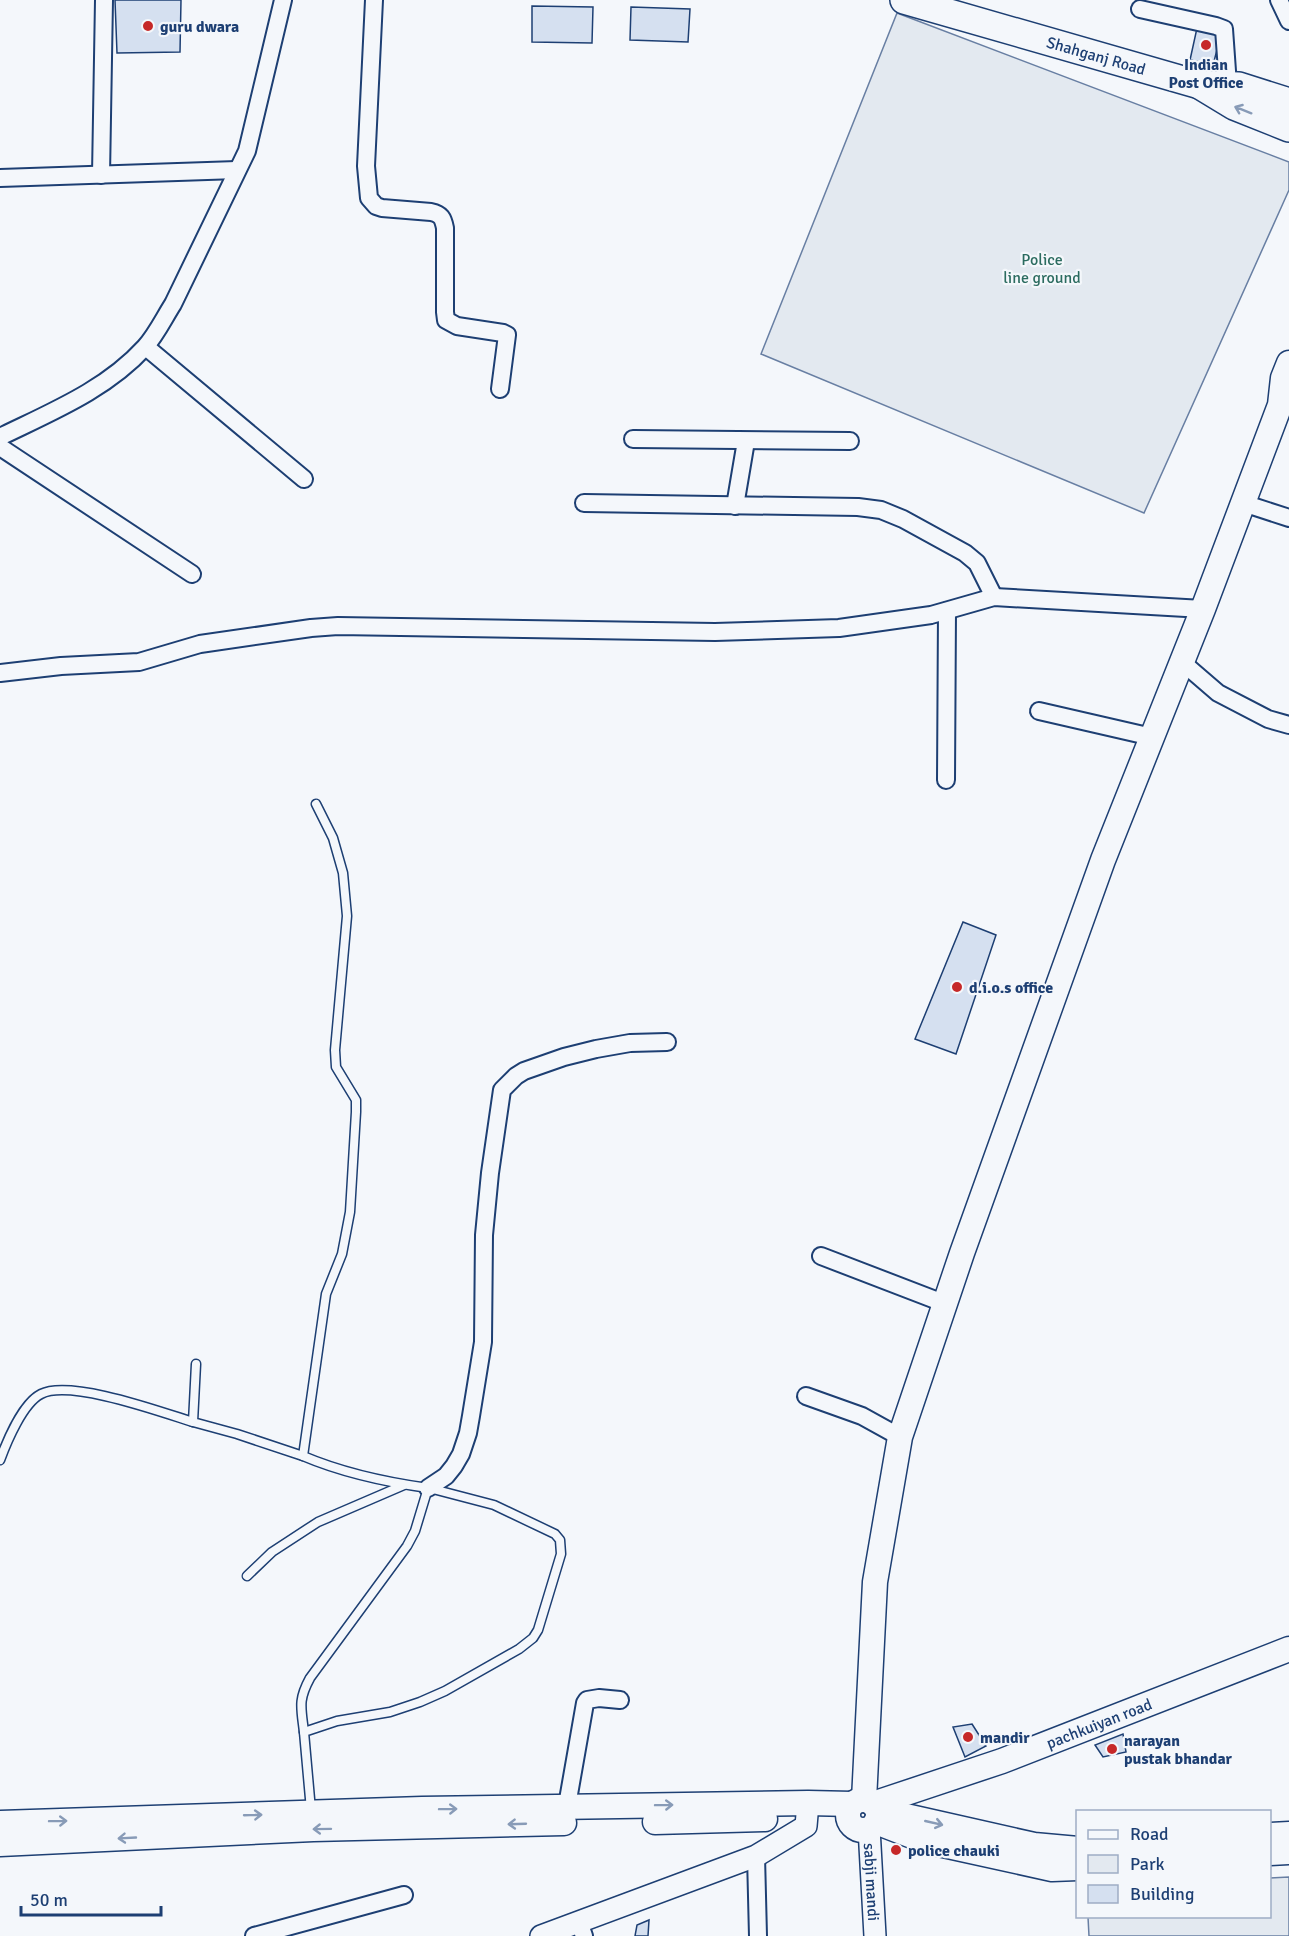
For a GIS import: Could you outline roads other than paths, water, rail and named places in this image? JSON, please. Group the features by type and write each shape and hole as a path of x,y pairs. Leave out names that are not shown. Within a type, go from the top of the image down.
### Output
{"main road":[{"name":"Shahganj Road","path":"904,0 1200,85 1239,86 1289,102"},
{"path":"1200,85 1234,106 1289,128"},
{"path":"865,1812 875,1582 900,1437 966,1242 1103,860 1284,400 1283,378 1289,363"},
{"name":"pachkuiyan road","path":"865,1812 1289,1650"},
{"path":"0,1844 311,1813 565,1815 727,1821 808,1810 865,1812 1034,1845 1051,1858 1076,1868"},
{"path":"0,1823 313,1829 565,1815"},
{"path":"1271,1835 1289,1834"},
{"path":"1051,1858 1076,1849"},
{"path":"1271,1853 1289,1852"}],"street":[{"path":"101,175 104,0"},
{"path":"0,437 84,395 106,381 146,347 172,304 247,151 284,0"},
{"path":"374,0 366,166 369,198 376,206 382,208 438,213 441,217 445,228 446,320 457,326 507,335 500,389"},
{"path":"1279,0 1289,21"},
{"path":"1140,9 1224,29 1228,85"},
{"path":"0,178 237,171"},
{"path":"146,347 304,479"},
{"path":"633,439 850,441"},
{"path":"735,506 746,441"},
{"path":"0,447 192,574"},
{"path":"584,503 858,507 881,510 903,519 965,553 977,563 994,597"},
{"path":"1243,503 1289,518"},
{"path":"0,673 61,666 139,662 200,644 338,626 715,632 839,628 947,611 994,597 1203,609"},
{"path":"946,780 947,611"},
{"path":"1182,662 1218,693 1268,719 1289,725"},
{"path":"1039,711 1152,737"},
{"path":"428,1488 446,1476 454,1466 465,1443 471,1416 483,1342 484,1235 489,1173 502,1090 508,1082 524,1071 564,1057 630,1043 667,1042"},
{"path":"820,1256 946,1304"},
{"path":"806,1396 862,1416 900,1437"},
{"path":"565,1815 585,1703 587,1700 599,1698 620,1700"},
{"path":"541,1936 581,1929 756,1856 806,1826 808,1810"},
{"name":"sabji mandi","path":"865,1812 875,1936"},
{"path":"756,1856 758,1936"},
{"path":"254,1936 404,1895"}],"lane":[{"path":"303,1456 326,1294 342,1254 350,1212 356,1112 356,1100 336,1066 335,1050 347,916 343,873 333,838 316,804"},
{"path":"193,1422 196,1364"},
{"path":"0,1460 28,1404 41,1394 53,1391 88,1392 134,1403 237,1434 334,1469 404,1485 428,1488 494,1505 555,1534 560,1540 561,1554 538,1630 533,1638 519,1649 445,1691 420,1702 390,1712 337,1721 304,1732"},
{"path":"247,1576 272,1552 318,1522 404,1485"},
{"path":"311,1813 301,1706 303,1692 310,1678 407,1546 415,1531 428,1488"}],"place":[{"name":"guru dwara","path":"148,26"},
{"name":"Indian Post Office","path":"1206,45"},
{"name":"d.i.o.s office","path":"957,987"},
{"name":"mandir","path":"968,1737"},
{"name":"narayan pustak bhandar","path":"1112,1749"},
{"name":"police chauki","path":"896,1850"}],"park label":[{"name":"Police line ground","path":"1042,268"}]}
